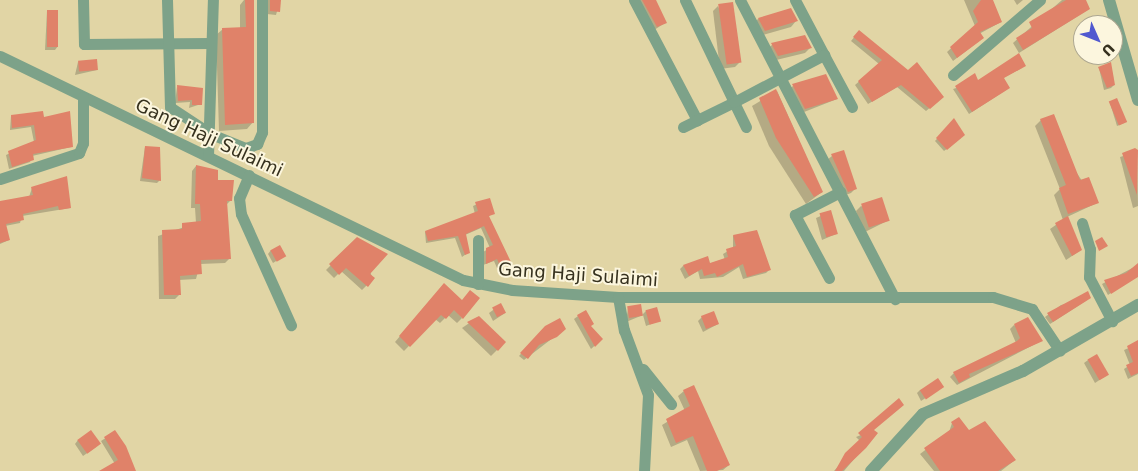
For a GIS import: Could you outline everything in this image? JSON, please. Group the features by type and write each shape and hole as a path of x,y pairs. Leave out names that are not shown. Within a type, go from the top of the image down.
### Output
{"street":[{"path":"83,0 84,44 211,42"},
{"path":"167,0 170,107 211,134 246,148 261,139 262,0"},
{"path":"208,156 211,134 213,0"},
{"path":"634,0 697,120"},
{"path":"685,0 746,127"},
{"path":"740,0 778,78 840,192 895,300"},
{"path":"795,0 852,107"},
{"path":"953,75 1040,0"},
{"path":"1109,0 1138,100"},
{"path":"683,127 824,55"},
{"name":"Gang Haji Sulaimi","path":"0,56 248,175 447,274 478,284 618,298 895,300 977,296 1017,302 1038,314 1060,351"},
{"path":"0,179 79,153 83,143 82,97"},
{"path":"248,175 239,198 241,214 290,325"},
{"path":"829,278 795,215 840,192"},
{"path":"1082,224 1090,249 1089,277 1112,321"},
{"path":"478,240 478,284"},
{"path":"618,298 624,330 648,395 644,471"},
{"path":"870,471 923,414 1060,351 1138,305"},
{"path":"636,360 671,404"}],"building":[{"path":"245,0 254,0 254,123 225,125 222,28 246,27"},
{"path":"270,0 281,0 280,12 270,11"},
{"path":"642,0 656,0 667,23 657,27"},
{"path":"981,0 993,0 1002,22 980,32 984,38 957,58 950,47 978,22 973,11"},
{"path":"1066,0 1086,0 1090,9 1080,15 1073,15 1073,19 1023,50 1016,38 1032,28 1029,22"},
{"path":"733,2 741,62 727,64 718,4"},
{"path":"791,8 798,21 765,31 758,18"},
{"path":"47,10 58,10 58,47 47,47"},
{"path":"859,30 908,70 917,62 944,97 930,109 901,85 872,102 858,81 882,60 853,37"},
{"path":"805,35 812,48 778,56 771,43"},
{"path":"1019,53 1026,66 1004,78 1010,88 972,112 955,86 975,73 978,80"},
{"path":"97,59 98,70 79,72 78,61"},
{"path":"1112,65 1115,85 1107,88 1098,67"},
{"path":"826,74 838,99 805,109 792,84"},
{"path":"177,85 203,88 202,105 192,105 192,100 178,101"},
{"path":"776,89 823,192 814,197 776,138 759,98"},
{"path":"1117,98 1127,122 1119,125 1109,102"},
{"path":"43,111 44,117 70,111 73,147 33,154 34,160 12,167 8,151 36,140 34,125 12,128 11,115"},
{"path":"1054,114 1080,180 1089,177 1099,203 1068,214 1059,188 1066,185 1040,119"},
{"path":"954,118 965,135 947,150 936,138"},
{"path":"145,146 160,147 161,181 142,178"},
{"path":"1135,148 1138,150 1137,195 1122,153"},
{"path":"844,150 857,189 848,192 831,154"},
{"path":"196,165 218,170 218,180 234,180 232,201 227,201 231,259 201,260 202,274 180,276 181,295 164,295 162,230 182,229 182,223 201,221 200,204 195,204"},
{"path":"67,176 71,208 59,210 58,206 23,214 24,220 6,224 10,240 0,243 0,201 33,195 31,187"},
{"path":"882,197 890,221 869,228 861,204"},
{"path":"490,198 495,214 489,216 511,262 500,266 497,259 486,264 486,248 493,245 484,226 466,234 470,253 465,255 458,236 428,241 425,231 478,211 475,202"},
{"path":"831,210 838,234 826,237 819,213"},
{"path":"1068,216 1082,250 1072,256 1055,223"},
{"path":"757,230 771,270 747,277 743,264 717,277 715,273 704,276 702,269 689,276 683,265 708,256 710,263 728,257 726,249 736,246 733,235"},
{"path":"357,237 388,254 370,274 375,278 368,287 346,268 339,275 329,264"},
{"path":"1102,237 1108,246 1099,251 1095,241"},
{"path":"280,245 286,256 277,262 270,250"},
{"path":"1138,263 1138,277 1111,294 1104,280 1126,273"},
{"path":"444,283 462,300 470,290 480,298 463,319 454,310 446,319 441,315 410,347 399,336"},
{"path":"1088,291 1091,298 1053,322 1047,313"},
{"path":"501,303 506,313 497,317 492,308"},
{"path":"641,304 643,316 629,318 627,306"},
{"path":"657,307 661,321 650,325 645,310"},
{"path":"586,310 594,324 591,326 603,339 595,347 577,315"},
{"path":"714,311 719,324 706,329 701,316"},
{"path":"479,316 506,342 498,351 467,322"},
{"path":"1028,317 1043,341 969,374 970,377 959,383 953,372 1017,341 1020,338 1014,324"},
{"path":"560,318 566,329 557,337 539,345 528,359 520,353 545,326"},
{"path":"1138,340 1138,373 1131,376 1126,365 1133,362 1127,346"},
{"path":"1097,354 1109,375 1099,380 1087,360"},
{"path":"938,378 944,387 926,399 920,390"},
{"path":"694,385 730,465 717,471 707,471 693,436 676,443 666,419 690,406 683,390"},
{"path":"899,398 904,405 874,430 878,433 866,448 842,471 835,471 845,453 862,437 858,433"},
{"path":"959,417 969,430 985,421 1016,460 998,471 940,471 924,448 954,427 951,422"},
{"path":"91,430 101,444 87,454 77,440"},
{"path":"115,430 126,446 136,471 99,471 118,460 104,437"}]}
